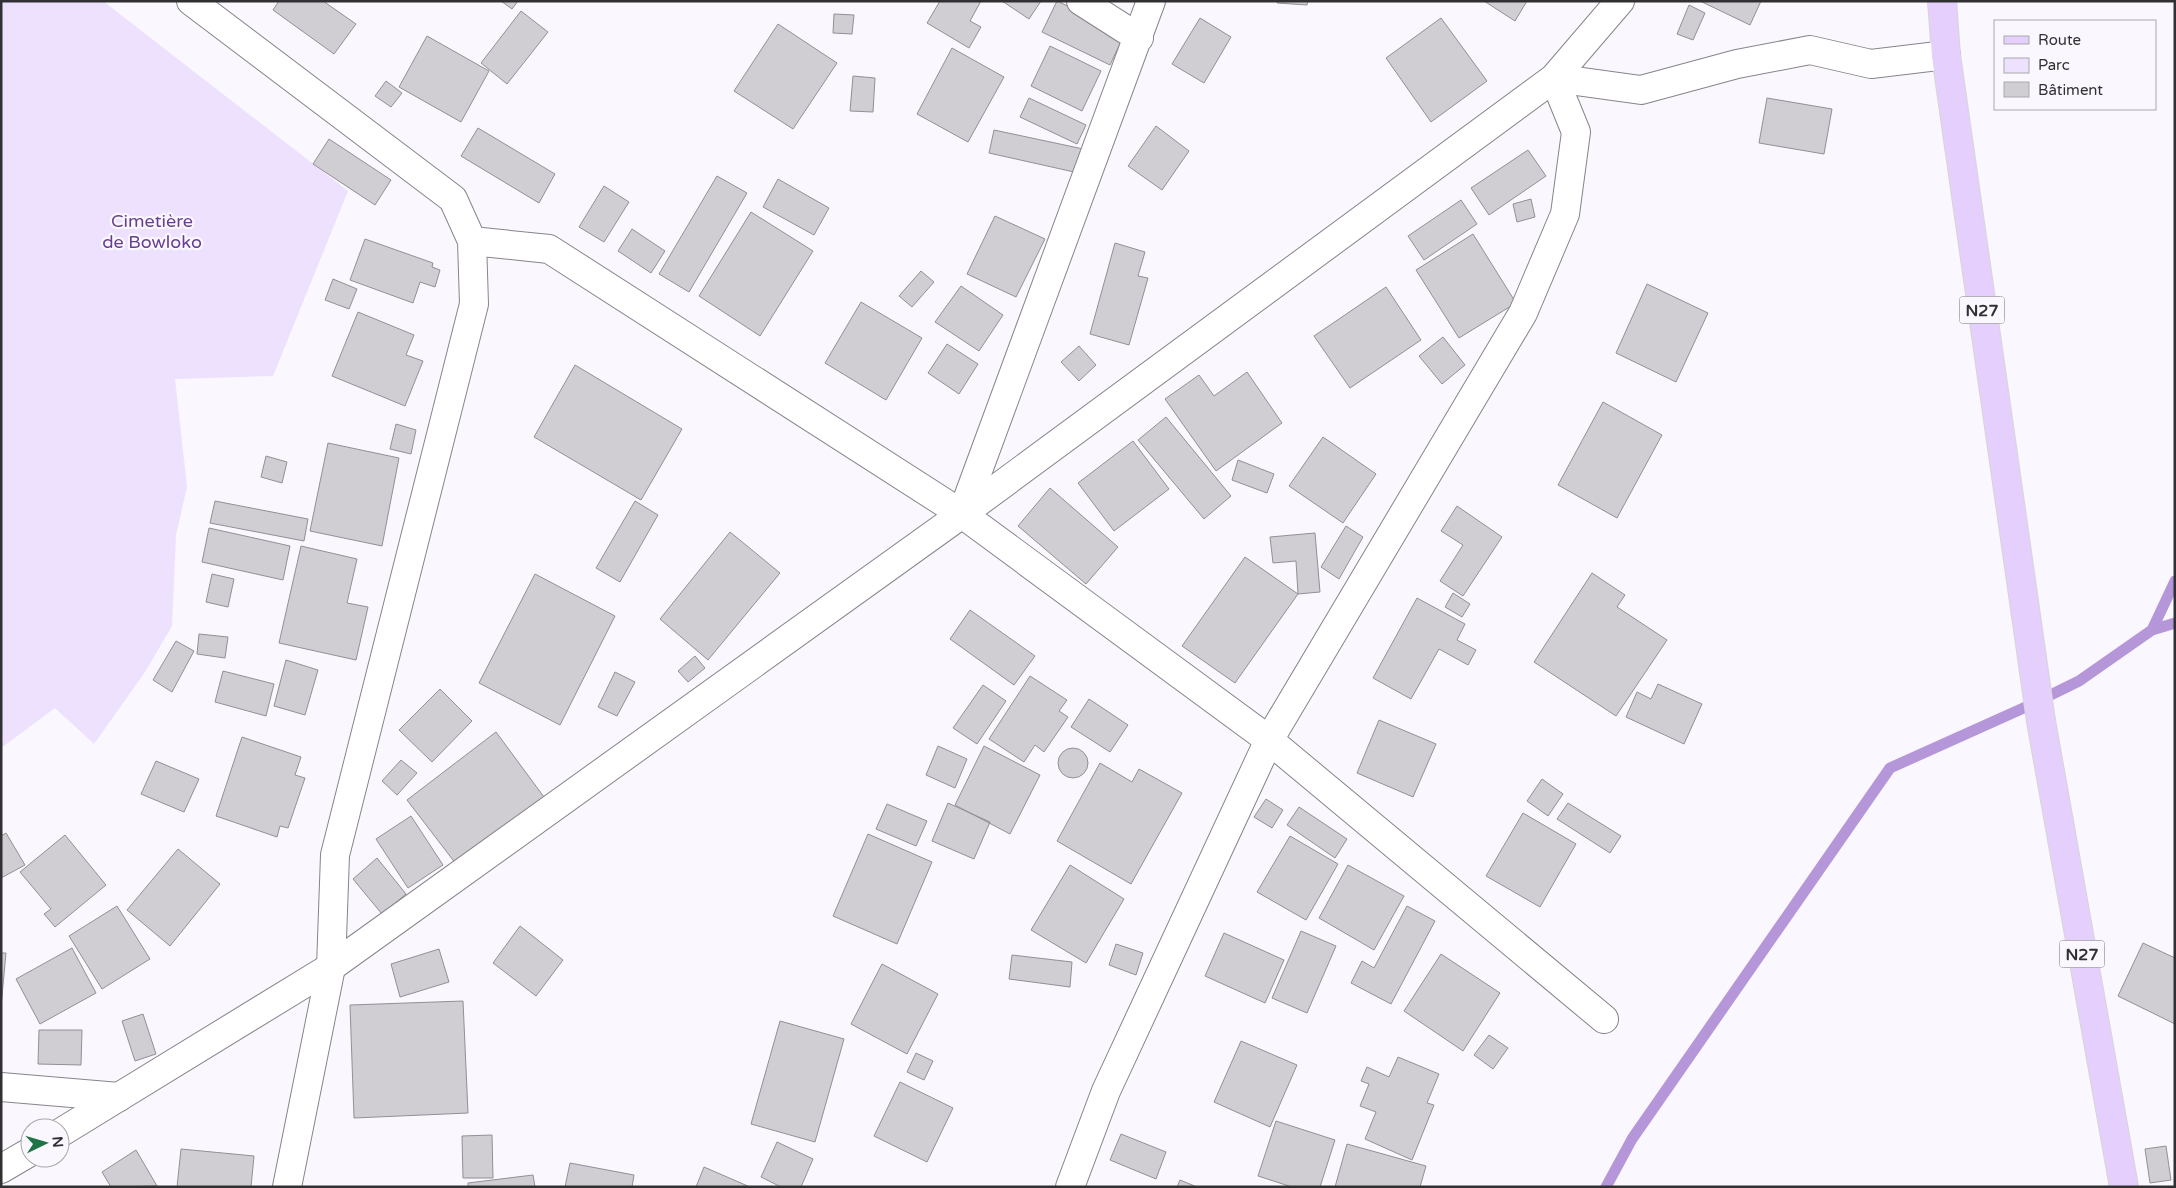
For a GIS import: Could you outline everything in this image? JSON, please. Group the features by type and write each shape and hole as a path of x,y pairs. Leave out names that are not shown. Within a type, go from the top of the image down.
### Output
{"main road":[{"name":"N27","path":"1942,1 1946,55 2041,721 2124,1187"}],"street":[{"path":"1081,1 1139,38"},
{"path":"962,514 1139,38 1151,1"},
{"path":"70,1127 331,966 962,514 1554,78 1620,1"},
{"path":"194,2 453,199 472,241 474,304 335,854 331,966 287,1187"},
{"path":"1554,78 1641,90 1737,64 1810,50 1871,64 1946,55"},
{"path":"1070,1187 1106,1091 1269,740 1523,313 1565,214 1576,132 1554,78"},
{"path":"472,241 549,249 962,514 1269,740 1604,1019"},
{"path":"1,1087 119,1097"},
{"path":"1,1169 20,1158"}],"green space":[{"name":"Cimetière de Bowloko","path":"1,1 103,1 348,191 273,376 175,379 187,487 176,535 172,626 145,672 94,744 55,708 1,748"}],"building":[{"path":"279,1 323,1 356,24 334,54 273,10"},
{"path":"501,1 518,1 512,9"},
{"path":"940,1 981,1 970,21 981,27 969,48 927,23"},
{"path":"1002,1 1041,1 1029,19"},
{"path":"1057,1 1125,33 1110,65 1042,32"},
{"path":"1277,1 1308,1 1307,5 1277,3"},
{"path":"1484,1 1527,1 1515,21"},
{"path":"1700,1 1761,1 1750,25"},
{"path":"1689,5 1705,13 1693,40 1677,34"},
{"path":"521,11 548,32 507,84 481,63"},
{"path":"834,14 854,15 852,34 833,33"},
{"path":"1200,18 1231,37 1204,83 1172,64"},
{"path":"1441,18 1487,81 1431,122 1386,58"},
{"path":"778,24 837,63 793,129 734,91"},
{"path":"427,36 489,71 461,122 399,87"},
{"path":"1050,46 1101,71 1082,111 1031,86"},
{"path":"952,48 1004,77 968,142 917,114"},
{"path":"853,76 875,78 873,112 850,111"},
{"path":"386,81 402,93 391,107 375,96"},
{"path":"1029,98 1086,125 1077,144 1020,117"},
{"path":"1767,98 1832,109 1824,154 1759,143"},
{"path":"1156,126 1189,151 1162,190 1128,166"},
{"path":"478,128 555,174 539,203 461,156"},
{"path":"994,130 1088,150 1083,174 989,153"},
{"path":"329,139 391,180 375,205 313,164"},
{"path":"1528,150 1546,176 1489,215 1471,188"},
{"path":"717,176 747,193 689,292 659,274"},
{"path":"778,179 829,208 814,235 763,207"},
{"path":"604,186 629,202 604,242 579,227"},
{"path":"1531,199 1535,217 1517,222 1513,204"},
{"path":"1461,200 1477,224 1424,260 1408,236"},
{"path":"751,212 813,251 760,336 699,296"},
{"path":"995,216 1045,239 1016,297 967,274"},
{"path":"632,229 665,251 651,273 618,251"},
{"path":"1473,234 1516,303 1459,338 1416,270"},
{"path":"365,239 433,263 432,267 440,270 435,287 420,282 413,303 350,280"},
{"path":"1115,243 1145,252 1138,276 1148,278 1129,345 1090,334"},
{"path":"921,271 934,282 912,307 899,296"},
{"path":"333,279 357,289 349,309 325,300"},
{"path":"1647,284 1708,313 1676,382 1616,353"},
{"path":"961,286 1003,315 979,351 935,322"},
{"path":"1386,287 1421,340 1350,388 1314,336"},
{"path":"861,302 922,338 886,400 825,363"},
{"path":"358,312 414,335 406,355 423,361 405,406 332,376"},
{"path":"1443,337 1465,365 1442,384 1419,356"},
{"path":"947,344 978,364 959,394 928,373"},
{"path":"1079,346 1096,365 1079,381 1061,362"},
{"path":"575,365 682,429 641,500 534,437"},
{"path":"1247,372 1282,423 1216,471 1165,399 1199,375 1214,396"},
{"path":"1603,402 1662,435 1617,518 1558,485"},
{"path":"1166,417 1231,496 1204,519 1138,440"},
{"path":"396,424 416,430 411,454 390,449"},
{"path":"1323,437 1376,474 1343,523 1289,486"},
{"path":"1133,441 1169,489 1114,531 1078,483"},
{"path":"328,443 399,458 382,546 310,531"},
{"path":"266,456 287,462 282,483 261,477"},
{"path":"1238,460 1274,474 1267,493 1232,480"},
{"path":"1050,488 1118,547 1086,584 1018,526"},
{"path":"215,501 308,519 304,541 210,523"},
{"path":"635,501 658,515 620,582 596,568"},
{"path":"1457,506 1502,537 1463,596 1440,581 1463,545 1441,531"},
{"path":"1346,526 1363,537 1339,579 1321,567"},
{"path":"209,528 290,546 283,580 202,562"},
{"path":"730,532 780,573 708,660 660,619"},
{"path":"1315,533 1320,592 1298,594 1296,561 1273,563 1270,537"},
{"path":"301,546 357,559 347,603 368,607 356,660 279,643"},
{"path":"1245,557 1298,594 1235,683 1182,646"},
{"path":"1592,573 1625,595 1617,607 1667,640 1616,716 1534,662"},
{"path":"212,574 234,579 228,607 206,602"},
{"path":"535,574 615,616 560,725 479,683"},
{"path":"1453,593 1470,604 1462,617 1445,607"},
{"path":"1417,598 1465,624 1457,640 1476,650 1468,665 1439,649 1411,699 1373,678"},
{"path":"970,610 1035,656 1014,685 950,639"},
{"path":"199,634 228,637 225,658 197,654"},
{"path":"176,641 194,651 172,692 153,680"},
{"path":"695,656 705,668 688,682 678,671"},
{"path":"286,660 318,670 305,715 274,706"},
{"path":"223,671 274,684 266,716 215,702"},
{"path":"615,672 635,682 617,716 598,707"},
{"path":"1030,676 1067,700 1059,711 1068,717 1044,752 1035,745 1024,762 989,739"},
{"path":"1658,684 1702,704 1684,744 1626,717 1637,692 1651,699"},
{"path":"983,685 1006,701 977,744 953,728"},
{"path":"440,689 472,721 432,762 399,730"},
{"path":"1089,699 1128,725 1110,752 1071,727"},
{"path":"1379,720 1436,744 1413,797 1357,773"},
{"path":"496,732 544,797 456,864 407,800"},
{"path":"242,737 301,757 295,775 305,778 288,828 280,826 277,837 216,816"},
{"path":"938,746 967,759 955,788 926,775"},
{"path":"984,746 1040,775 1010,834 955,805"},
{"path":"1073,748 1084,752 1088,763 1084,774 1073,778 1062,774 1058,763 1062,752"},
{"path":"401,760 417,773 397,795 382,781"},
{"path":"156,761 199,779 184,812 141,794"},
{"path":"1100,763 1132,782 1139,769 1182,793 1131,884 1057,841"},
{"path":"1542,779 1563,794 1548,816 1527,801"},
{"path":"1266,799 1283,810 1272,828 1254,817"},
{"path":"948,803 990,822 974,859 932,841"},
{"path":"1568,803 1621,836 1610,853 1557,819"},
{"path":"887,804 927,821 916,846 876,829"},
{"path":"1299,807 1347,839 1335,858 1287,825"},
{"path":"1523,813 1576,844 1540,907 1486,876"},
{"path":"411,816 443,865 408,888 376,839"},
{"path":"6,833 25,865 1,878 1,836"},
{"path":"868,834 932,862 897,944 833,916"},
{"path":"65,835 106,885 55,927 44,914 51,909 20,872"},
{"path":"1290,836 1338,864 1306,920 1257,892"},
{"path":"178,849 220,884 170,946 127,910"},
{"path":"377,858 406,894 382,914 353,879"},
{"path":"1070,865 1124,899 1086,963 1031,930"},
{"path":"1348,865 1404,896 1374,950 1319,918"},
{"path":"117,906 150,959 102,989 69,936"},
{"path":"1407,906 1435,921 1391,1004 1351,983 1362,961 1374,968"},
{"path":"520,926 563,960 536,996 493,963"},
{"path":"1301,931 1336,946 1307,1013 1272,998"},
{"path":"1224,933 1284,960 1265,1003 1205,976"},
{"path":"2143,943 2175,958 2175,1024 2118,996"},
{"path":"1116,944 1143,953 1136,975 1109,965"},
{"path":"72,948 96,993 40,1024 16,979"},
{"path":"439,949 449,982 400,997 391,964"},
{"path":"1,953 6,953 1,1007"},
{"path":"1441,954 1500,993 1463,1051 1404,1011"},
{"path":"1012,955 1072,962 1070,987 1009,979"},
{"path":"882,964 938,994 907,1054 851,1024"},
{"path":"463,1001 468,1113 354,1118 350,1005"},
{"path":"143,1014 156,1054 135,1061 122,1021"},
{"path":"780,1021 844,1039 815,1142 751,1124"},
{"path":"39,1030 82,1030 81,1065 38,1064"},
{"path":"1489,1035 1508,1048 1493,1069 1474,1055"},
{"path":"1241,1041 1297,1065 1270,1127 1214,1102"},
{"path":"916,1053 933,1061 924,1080 907,1072"},
{"path":"1398,1057 1439,1074 1427,1103 1434,1105 1412,1160 1365,1139 1376,1112 1360,1106 1369,1084 1361,1081 1367,1067 1389,1077"},
{"path":"900,1082 953,1108 927,1162 874,1136"},
{"path":"1276,1121 1335,1140 1320,1187 1292,1187 1258,1176"},
{"path":"1121,1134 1166,1152 1156,1179 1110,1160"},
{"path":"492,1135 493,1178 463,1178 462,1136"},
{"path":"777,1142 813,1159 801,1187 781,1187 761,1177"},
{"path":"1347,1144 1426,1166 1420,1187 1335,1187"},
{"path":"2166,1146 2171,1180 2150,1183 2145,1149"},
{"path":"181,1149 254,1156 251,1187 177,1187"},
{"path":"136,1150 157,1186 111,1187 102,1172"},
{"path":"570,1163 634,1175 632,1187 565,1187"},
{"path":"704,1167 750,1187 696,1187"},
{"path":"533,1175 535,1187 468,1187 468,1183"},
{"path":"1180,1180 1197,1187 1177,1187"}],"waterway":[{"path":"1606,1187 1632,1139 1890,768 2079,681 2152,630 2175,581"},
{"path":"2152,630 2175,623"}]}
